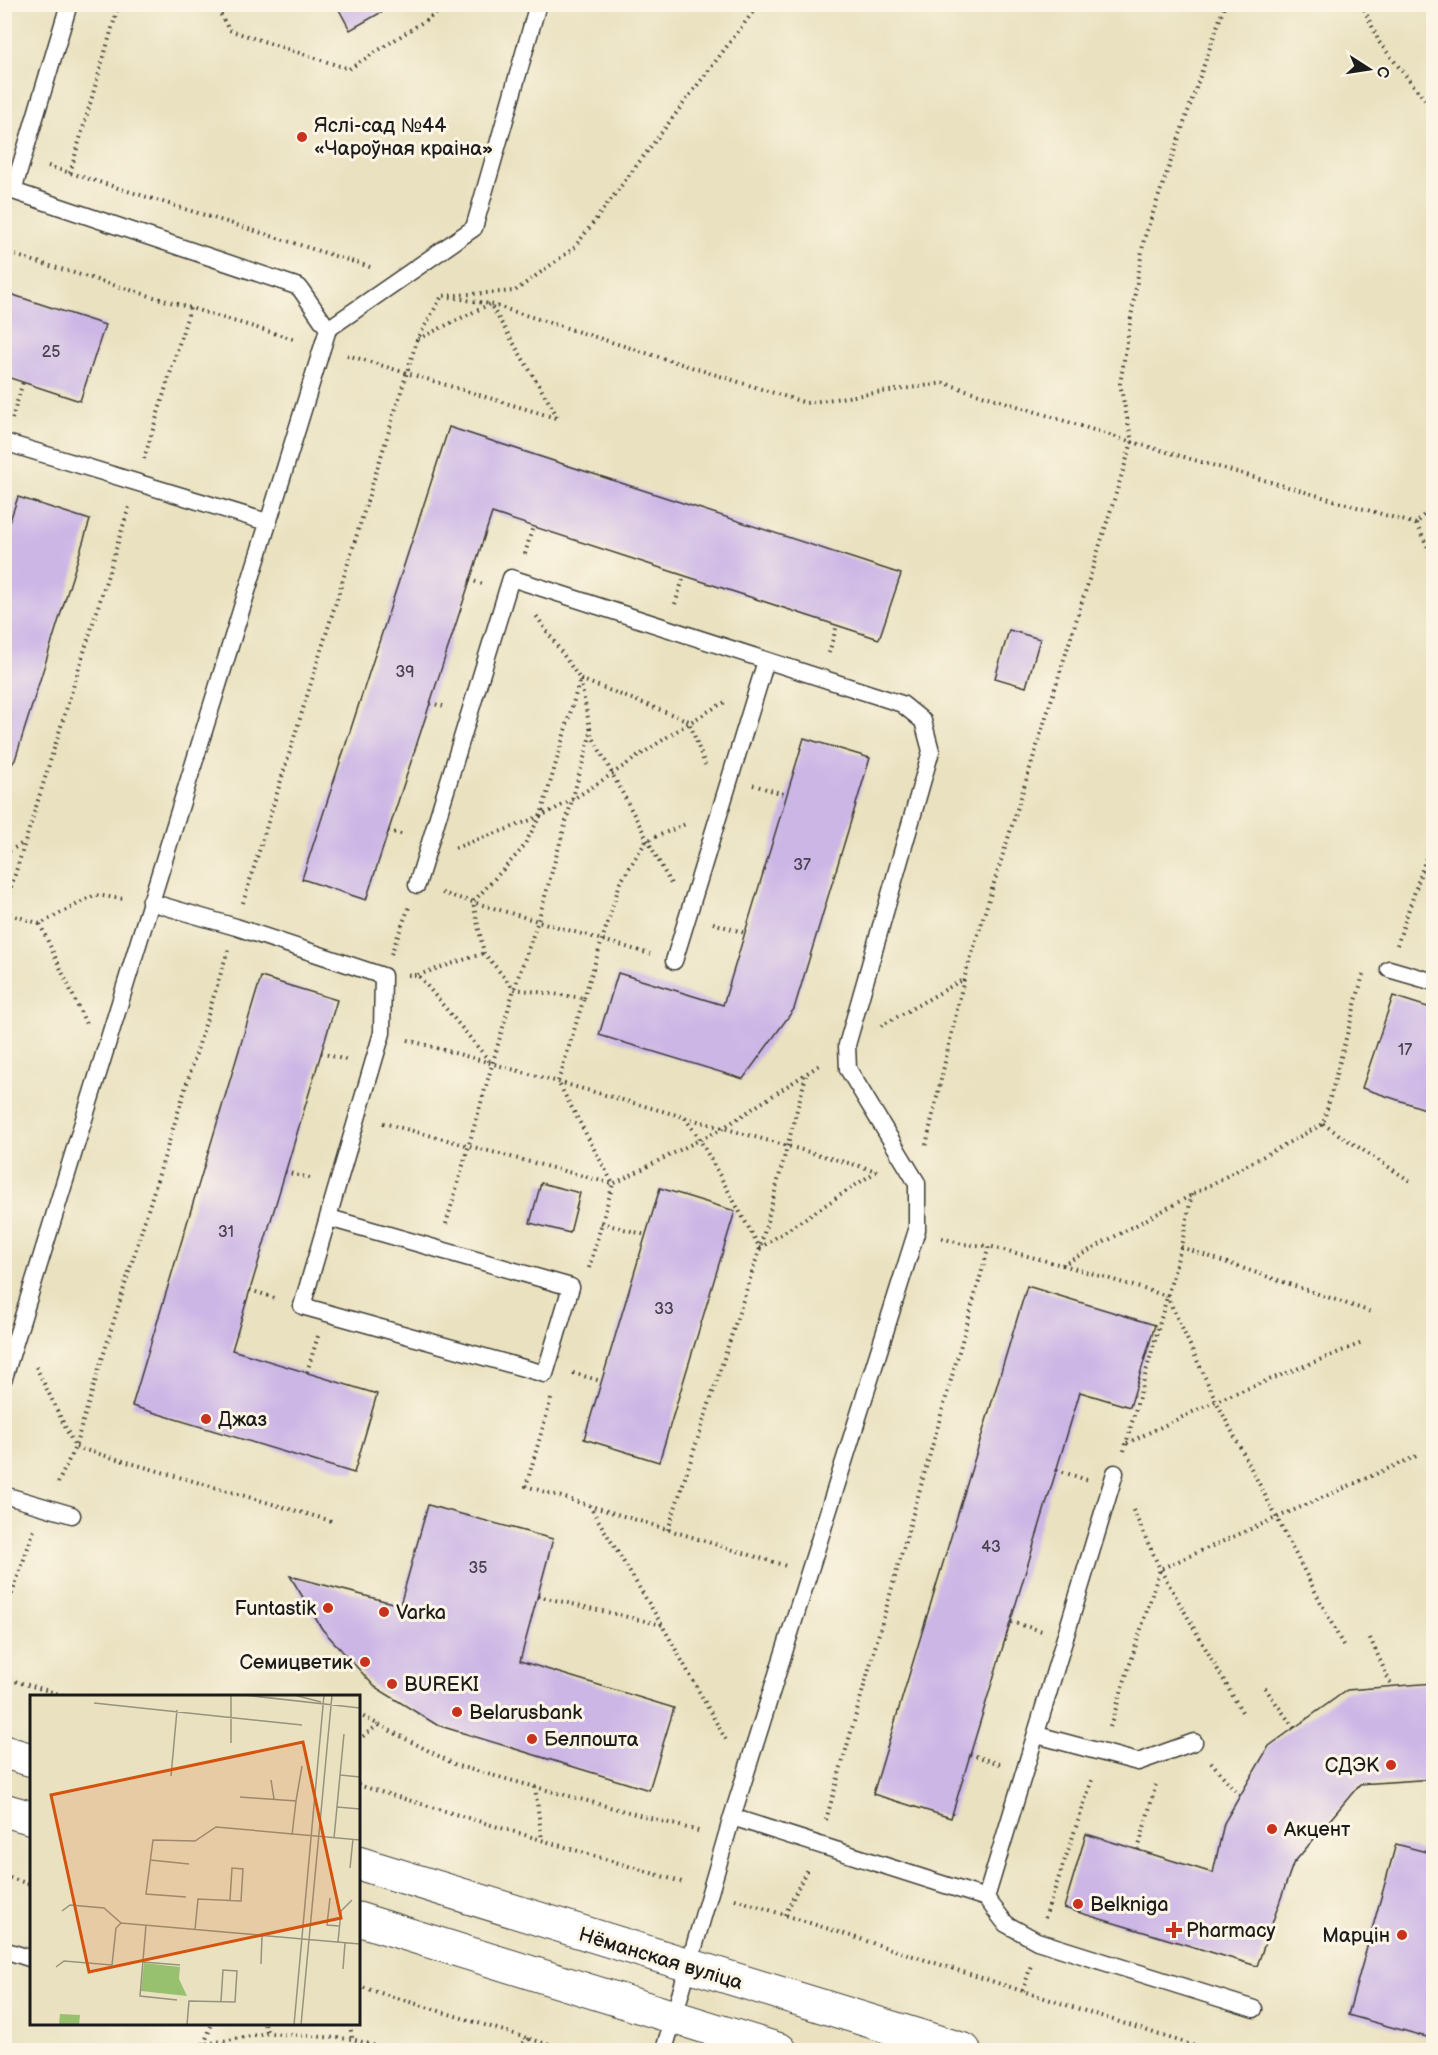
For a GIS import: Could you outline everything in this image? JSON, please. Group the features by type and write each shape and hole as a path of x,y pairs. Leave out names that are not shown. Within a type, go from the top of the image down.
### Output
{"main road":[{"path":"4,1752 30,1759"},
{"path":"4,1810 30,1817"},
{"name":"Нёманская вуліца","path":"360,1864 964,2050"},
{"path":"360,1920 780,2050"}],"lane":[{"path":"69,4 13,191 299,286 328,329"},
{"path":"4,1378 328,329 474,228 538,4"},
{"path":"5,442 267,522"},
{"path":"417,885 511,578 902,704 923,721 931,751 847,1045 848,1069 917,1183 917,1230 745,1774 664,2050"},
{"path":"674,961 766,661"},
{"path":"150,902 236,927 383,976 382,1033 302,1306 545,1374 571,1287 329,1218"},
{"path":"1389,969 1434,982"},
{"path":"986,1898 1115,1473"},
{"path":"4,1495 72,1515"},
{"path":"1037,1735 1138,1762 1194,1742"},
{"path":"732,1817 986,1898 1006,1924 1037,1941 1254,2009"},
{"path":"4,1950 30,1958"}],"path":[{"path":"70,173 119,4"},
{"path":"216,4 229,30 349,69 451,4"},
{"path":"75,1447 417,340 442,296 515,291 574,248 759,4"},
{"path":"917,1183 964,979 1132,442 1120,384 1144,239 1225,4"},
{"path":"1362,4 1379,42 1434,111"},
{"path":"4,252 559,419 490,304 417,340"},
{"path":"101,1058 40,924 4,911 190,308"},
{"path":"5,442 22,382"},
{"path":"806,404 944,383 1132,442 1416,524 1434,559"},
{"path":"1416,524 1431,510 1434,490"},
{"path":"511,578 580,679 591,733 646,841 689,914 745,933"},
{"path":"580,679 690,721"},
{"path":"473,902 522,849 541,815 580,679"},
{"path":"425,859 541,815 572,799 690,721"},
{"path":"613,1184 558,1082 620,883 646,841 720,810 690,721"},
{"path":"438,1248 514,989 538,921 591,733"},
{"path":"730,778 787,795"},
{"path":"1062,1265 1323,1124 1369,955 1389,969 1434,834"},
{"path":"4,854 25,842"},
{"path":"484,953 418,975 383,976 417,885 674,961"},
{"path":"40,924 95,895 150,902"},
{"path":"473,902 484,953 514,989 584,998"},
{"path":"418,975 492,1064"},
{"path":"359,1116 613,1184 723,1128 806,1075 847,1045 964,979"},
{"path":"382,1033 877,1171 760,1248"},
{"path":"669,1530 760,1248 806,1075"},
{"path":"684,1117 700,1140 760,1248"},
{"path":"1323,1124 1410,1181"},
{"path":"1192,1194 1181,1247 1127,1443 1115,1473 1160,1569 1242,1712"},
{"path":"602,1222 646,1235"},
{"path":"917,1230 963,1244 988,1246 1062,1265 1167,1296 1216,1401 1278,1516 1344,1647"},
{"path":"785,1914 819,1844 988,1246"},
{"path":"1181,1247 1371,1311"},
{"path":"307,1372 325,1312"},
{"path":"18,1332 75,1447 335,1522"},
{"path":"1127,1443 1216,1401 1362,1343"},
{"path":"570,1373 601,1381"},
{"path":"1023,1991 1037,1941 1160,1569 1419,1455"},
{"path":"745,1774 662,1625 589,1504 809,1573"},
{"path":"538,1596 662,1625"},
{"path":"1370,1638 1392,1687"},
{"path":"4,1678 63,1695"},
{"path":"1265,1688 1294,1728"},
{"path":"360,1715 458,1766 726,1838"},
{"path":"360,1738 378,1725"},
{"path":"1194,1742 1240,1796"},
{"path":"1138,1850 1164,1753"},
{"path":"360,1786 785,1914 1207,2050"},
{"path":"536,1787 542,1840"},
{"path":"4,1876 30,1883"},
{"path":"360,1987 567,2050"},
{"path":"204,2044 212,2025"},
{"path":"264,2025 268,2034"},
{"path":"350,2025 352,2039"},
{"path":"171,2050 268,2034 352,2039 390,2050"},
{"path":"513,2050 529,2039"}],"building":[{"path":"336,4 396,4 350,30"},
{"path":"4,292 105,325 80,401 4,376"},
{"path":"449,427 901,574 879,639 492,513 366,900 302,879"},
{"path":"18,497 90,520 15,760 4,775 4,538"},
{"path":"1009,630 1040,639 1026,687 995,678"},
{"path":"804,738 870,758 794,1009 743,1079 599,1035 618,973 723,1005"},
{"path":"261,977 337,1000 232,1350 377,1394 354,1473 132,1406"},
{"path":"1393,996 1434,1009 1434,1112 1362,1088"},
{"path":"541,1183 580,1193 570,1233 530,1223"},
{"path":"660,1188 735,1211 659,1462 584,1439"},
{"path":"1027,1286 1155,1325 1130,1407 1080,1392 951,1818 873,1794"},
{"path":"428,1505 553,1539 520,1661 674,1708 649,1790 437,1725 375,1687 322,1629 290,1576 400,1605"},
{"name":"Акцент","path":"1434,1683 1434,1779 1360,1784 1293,1864 1257,1966 1064,1908 1086,1834 1213,1873 1224,1823 1269,1746 1347,1690"},
{"name":"Марцін","path":"1396,1844 1434,1854 1434,2039 1348,2015"}],"place":[{"name":"Яслі-сад №44 «Чароўная краіна»","path":"302,137"},
{"name":"Джаз","path":"206,1419"},
{"name":"Funtastik","path":"328,1608"},
{"name":"Varka","path":"384,1612"},
{"name":"Семицветик","path":"365,1662"},
{"name":"BUREKI","path":"392,1684"},
{"name":"Belarusbank","path":"457,1712"},
{"name":"Белпошта","path":"532,1739"},
{"name":"СДЭК","path":"1391,1765"},
{"name":"Акцент","path":"1272,1829"},
{"name":"Belkniga","path":"1078,1904"},
{"name":"Pharmacy","path":"1174,1930"},
{"name":"Марцін","path":"1402,1935"}]}
